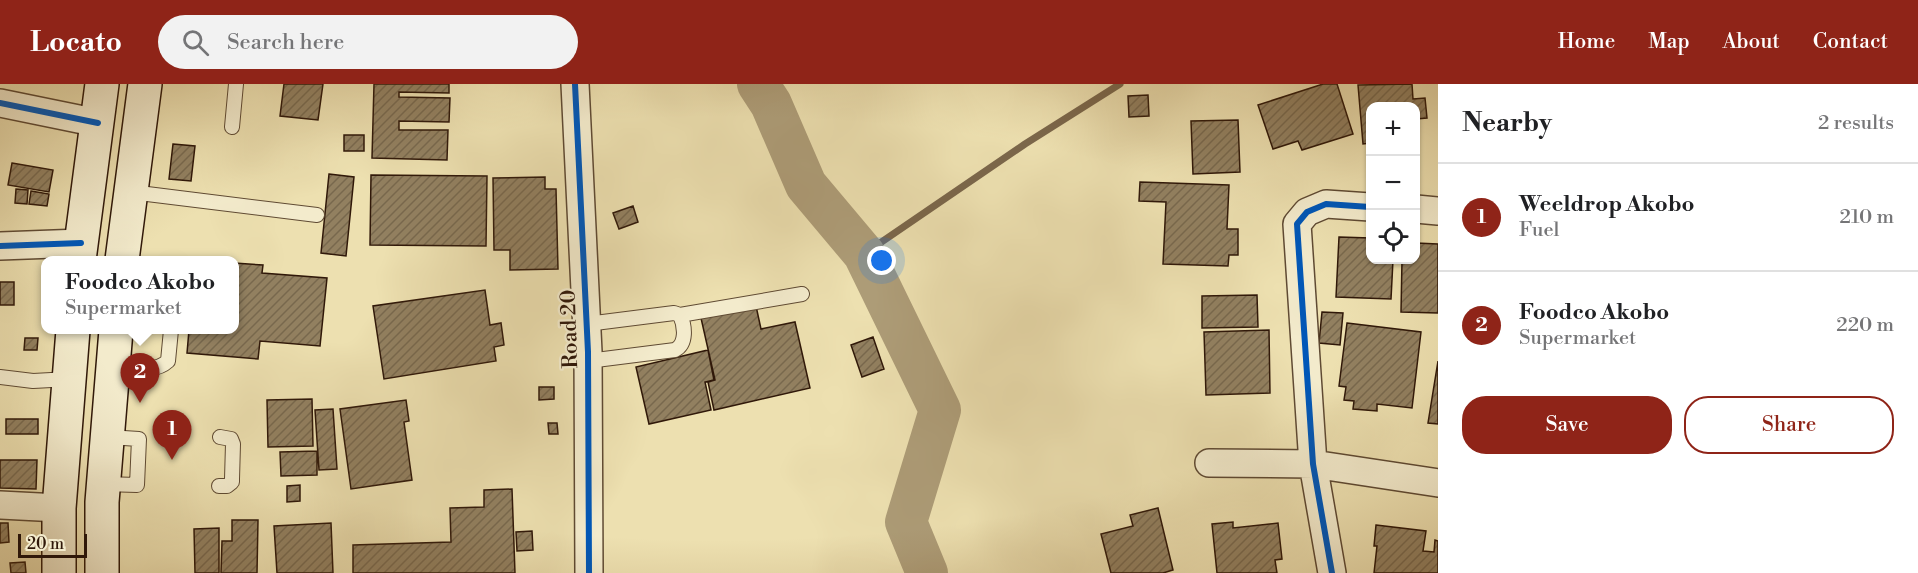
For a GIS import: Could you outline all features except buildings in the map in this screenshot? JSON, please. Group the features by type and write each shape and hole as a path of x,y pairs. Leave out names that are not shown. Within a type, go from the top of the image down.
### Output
{"main road":[{"path":"80,252 102,84"},
{"path":"123,256 129,192 145,84"},
{"path":"59,573 59,508 74,334"},
{"path":"102,573 104,484 124,435 114,366 116,334"},
{"path":"66,420 124,435"}],"street":[{"name":"Road 20","path":"574,84 587,324 589,573"},
{"path":"0,104 98,123"},
{"path":"1332,573 1313,464 1297,224 1307,212 1326,204 1366,207"},
{"path":"1420,209 1438,211"},
{"path":"0,246 80,252"},
{"path":"1209,463 1313,464 1438,483"},
{"path":"0,505 59,508"}],"lane":[{"path":"232,127 236,84"},
{"path":"129,192 317,215"},
{"path":"587,324 680,315 802,294"},
{"path":"588,361 675,350 681,347 683,342 680,315"},
{"path":"114,366 155,369 162,367 168,361 171,334"},
{"path":"0,377 33,381 70,380"},
{"path":"104,484 139,484 124,435"},
{"path":"219,486 227,486 232,482 233,444 231,439 220,437"}],"waterway":[{"path":"758,84 771,104 806,185 864,254 940,410 906,522 927,573"},
{"path":"864,254 1025,144 1120,84"}],"cycle path":[{"path":"575,84 588,352 589,573"},
{"path":"0,103 98,123"},
{"path":"1332,573 1313,464 1297,224 1307,212 1326,204 1366,207"},
{"path":"0,246 81,243"}],"place":[{"name":"Foodco Akobo","path":"140,403"},
{"name":"Weeldrop Akobo","path":"172,460"}]}
